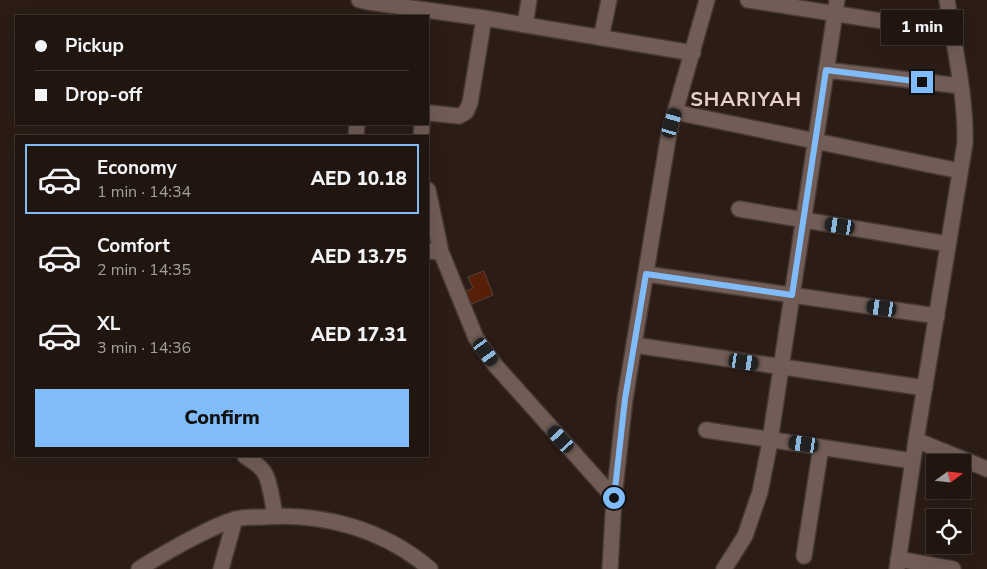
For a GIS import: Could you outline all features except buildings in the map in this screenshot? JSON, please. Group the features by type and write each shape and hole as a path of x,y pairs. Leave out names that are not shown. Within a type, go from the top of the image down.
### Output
{"street":[{"path":"525,25 530,0"},
{"path":"601,38 609,0"},
{"path":"610,569 614,498 625,399 669,133 707,0"},
{"path":"748,0 836,7 952,32"},
{"path":"947,0 965,125 965,143 916,440 898,564 953,569"},
{"path":"366,5 484,18 693,53"},
{"path":"724,569 745,536 760,492 770,440 836,7"},
{"path":"429,114 459,116 466,112 470,103 484,18"},
{"path":"826,70 960,86"},
{"path":"675,112 960,171"},
{"path":"429,200 434,251 476,338 495,365 614,498"},
{"path":"739,209 948,244"},
{"path":"646,274 937,316"},
{"path":"634,346 925,388"},
{"path":"706,430 913,461"},
{"path":"916,440 987,469"},
{"path":"804,556 822,447"},
{"path":"246,457 265,472 275,516"},
{"path":"139,569 213,527 235,519 285,515 315,518 354,526 391,542 430,569"},
{"path":"220,569 235,519"}],"district":[{"name":"SHARIYAH","path":"746,99"}],"route":[{"path":"614,498 625,399 646,274 792,295 826,70 922,82"}]}
